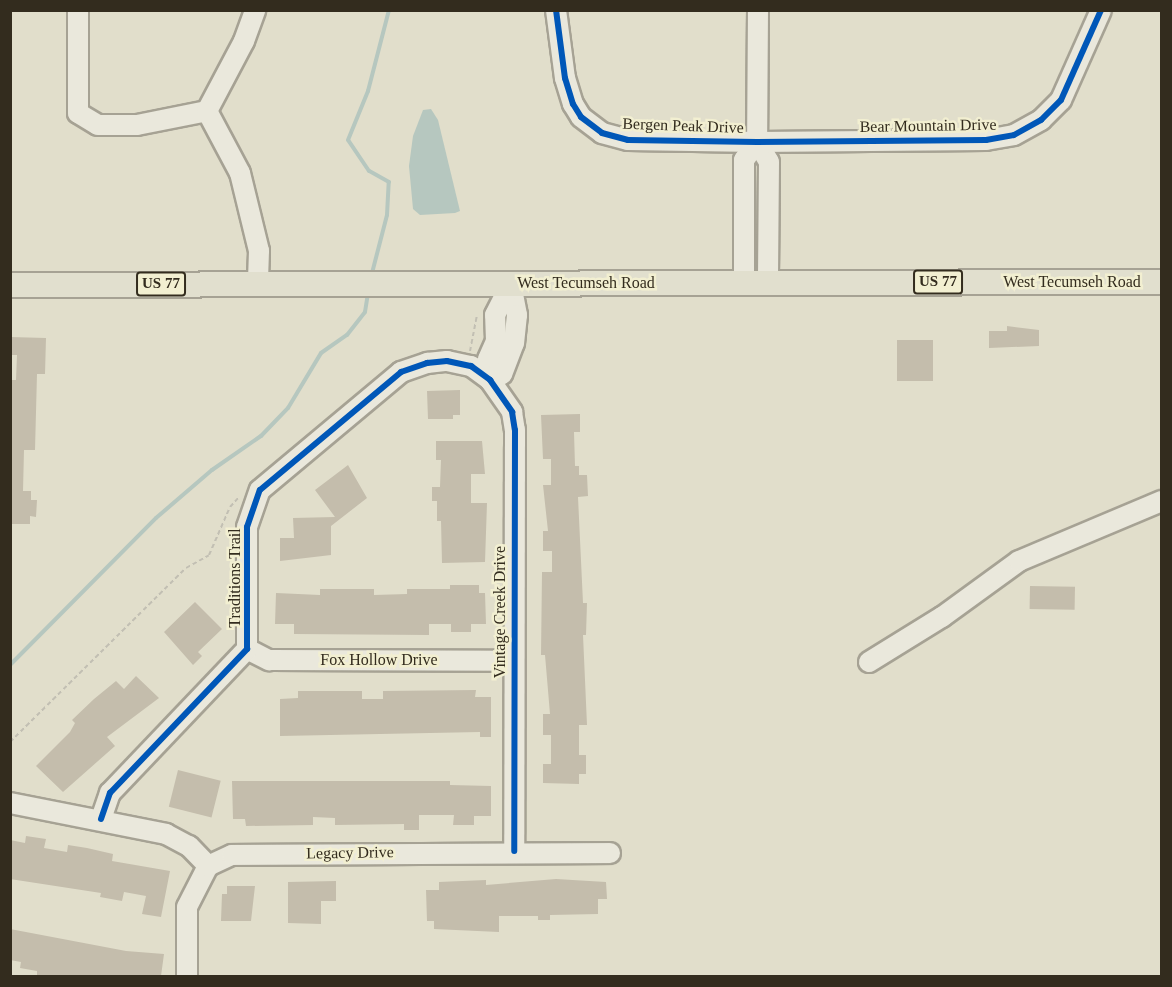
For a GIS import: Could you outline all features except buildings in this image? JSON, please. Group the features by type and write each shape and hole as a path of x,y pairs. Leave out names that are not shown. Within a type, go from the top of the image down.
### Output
{"main road":[{"name":"West Tecumseh Road","path":"10,285 1161,282"}],"street":[{"path":"78,10 78,113 98,125 137,125 207,111"},
{"path":"207,111 244,41 255,10"},
{"name":"Bergen Peak Drive","path":"556,10 565,78 573,104 581,117 602,133 628,140 757,142"},
{"path":"756,283 744,160 757,142 758,10"},
{"name":"Bear Mountain Drive","path":"757,142 986,140 1014,135 1041,120 1061,100 1101,10"},
{"path":"207,111 240,173 259,251 258,284"},
{"path":"490,380 488,359 496,340 495,315 512,284"},
{"name":"Traditions Trail","path":"101,819 110,793 247,649 247,527 260,490 401,372 427,363 447,361 471,366 490,380"},
{"name":"Vintage Creek Drive","path":"490,380 512,412 515,430 514,851"},
{"path":"869,662 942,617 1019,561 1161,501"},
{"name":"Fox Hollow Drive","path":"247,649 269,660 514,661"},
{"path":"10,803 101,819 166,834 189,846 208,866 187,908 187,976"},
{"name":"Legacy Drive","path":"208,866 232,855 261,854 514,851 610,853"}],"shaded area":[{"path":"431,109 438,120 460,211 455,213 420,215 413,209 409,166 413,136 423,110"}],"waterway":[{"path":"371,277 387,215 389,182 369,171 348,140 368,91 389,10"},
{"path":"10,665 156,518 212,470 261,436 288,408 321,353 347,335 365,312 368,293"}],"cycle path":[{"path":"556,10 565,78 573,104 581,117 602,133 628,140 757,142 986,140 1014,135 1041,120 1061,100 1101,10"},
{"path":"101,819 110,793 247,649 247,527 260,490 401,372 427,363 447,361 471,366 490,380 512,412 515,430 514,851"}]}
